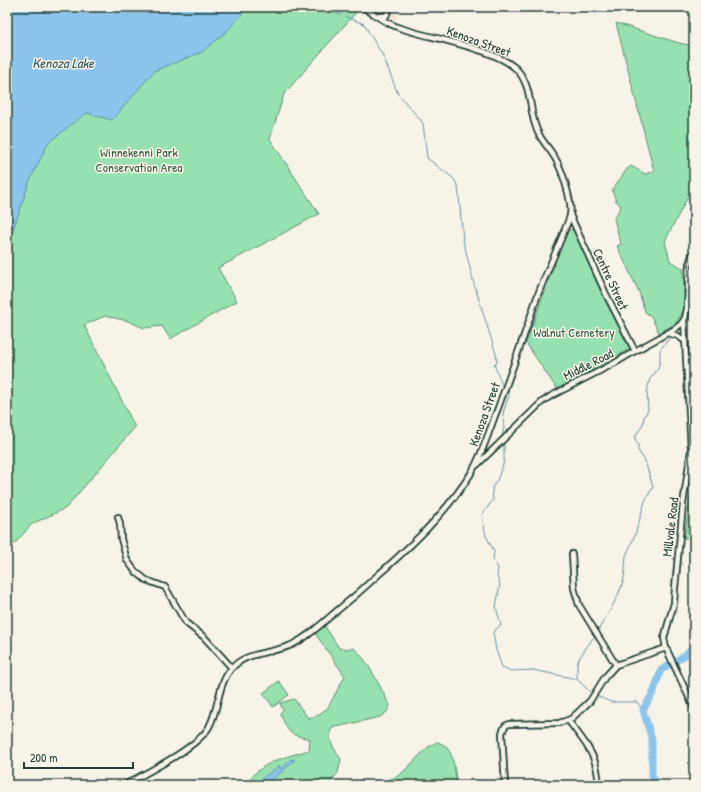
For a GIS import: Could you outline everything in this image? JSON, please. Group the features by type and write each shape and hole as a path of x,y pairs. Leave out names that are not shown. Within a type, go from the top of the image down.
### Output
{"street":[{"name":"Kenoza Street","path":"125,785 187,748 203,736 212,720 224,679 232,668 246,658 291,645 333,615 387,568 428,529 461,488 474,468 483,449 541,285 570,215 571,204 558,164 537,131 527,88 522,76 516,68 494,56 389,24 364,7"},
{"path":"377,16 386,16 390,7"},
{"name":"Centre Street","path":"570,215 606,294 635,351"},
{"path":"684,320 687,309 689,264 694,250"},
{"name":"Middle Road","path":"474,468 551,396 615,363 668,333 678,327 684,320"},
{"name":"Millvale Road","path":"684,320 691,450 683,504 674,603 664,638 666,648 694,708"},
{"path":"668,333 678,336 685,341"},
{"path":"118,518 121,539 127,560 135,571 146,580 165,587 186,623 204,636 232,668"},
{"path":"572,554 574,588 578,605 616,665"},
{"path":"505,785 502,733 503,727 509,724 559,723 568,720 580,712 590,701 605,677 616,665 666,648"},
{"path":"568,720 594,760 597,768 599,785"}],"shaded area":[{"path":"370,7 402,7 395,21"}],"green space":[{"name":"Winnekenni Park Conservation Area","path":"7,7 357,7 359,9 284,94 270,139 319,214 218,268 237,301 170,339 162,326 144,328 128,321 105,316 84,325 135,427 66,508 32,524 7,552"},
{"path":"616,23 679,43 694,46 694,185 665,241 670,261 683,268 685,309 675,324 659,333 651,316 645,312 639,292 617,246 621,244 614,219 621,206 616,201 612,190 627,169 631,166 645,174 654,171"},
{"name":"Walnut Cemetery","path":"573,229 605,300 629,347 626,351 559,389 555,386 526,343 566,231"},
{"path":"694,473 694,539 684,538"},
{"path":"324,625 339,648 354,648 365,660 390,705 387,712 380,717 332,728 330,732 331,740 341,759 338,773 332,780 331,785 246,785 251,777 265,766 283,758 309,750 310,739 293,734 285,725 280,713 283,710 280,703 294,699 308,718 320,715 327,709 345,676 314,632"},
{"path":"279,681 289,695 273,707 263,693"},
{"path":"437,742 443,744 447,748 453,759 457,785 377,785 400,775 428,747"}],"water":[{"name":"Kenoza Lake","path":"7,7 248,7 227,31 202,52 154,71 112,120 86,113 48,143 29,182 7,248"},
{"path":"294,759 294,761 266,785 255,785 279,765 281,769 290,760"}],"waterway":[{"path":"322,7 341,15"},
{"path":"346,17 364,24 383,56 398,94 423,123 427,158 453,178 458,186 463,240 474,284 496,354 497,363 494,364 502,385"},
{"path":"671,329 672,325"},
{"path":"599,629 619,593 624,579 626,556 635,535 645,501 653,487 645,461 638,450 638,444 635,437 643,424 644,417 648,410 647,392 650,379 658,369 660,350 670,337"},
{"path":"502,437 504,428 503,413 509,395 508,389"},
{"path":"504,445 504,462 492,488 493,500 482,515 486,536 494,551 493,560 498,568 497,577 500,584 496,607 501,625 493,632 496,650 502,667 511,671 533,670 577,679 590,692"},
{"path":"577,679 577,664 593,638"},
{"path":"660,785 652,777 652,740 643,710 654,691 661,670 684,656 694,646"},
{"path":"599,697 611,702 637,702 643,710"}]}
